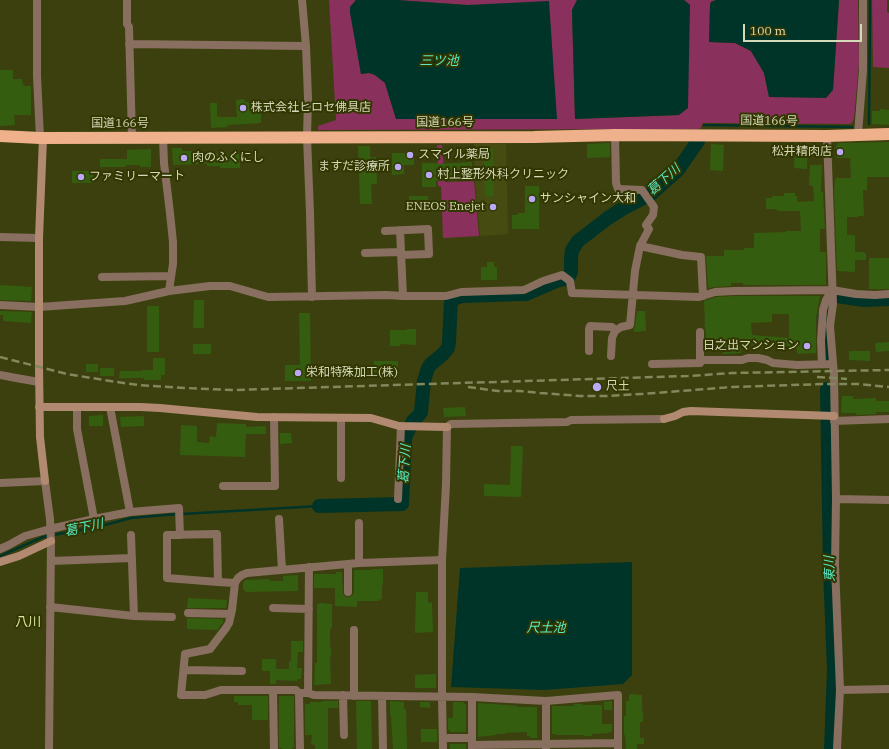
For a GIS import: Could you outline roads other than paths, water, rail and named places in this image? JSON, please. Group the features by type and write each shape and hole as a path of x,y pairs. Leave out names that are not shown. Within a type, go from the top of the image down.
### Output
{"highway":[{"name":"国道166号","path":"0,136 41,138 163,138 534,137 614,135 827,136 889,134"}],"street":[{"path":"37,0 37,76 41,138 39,238 39,407 40,437 51,541 49,749"},
{"path":"127,0 132,138"},
{"path":"302,0 308,98 307,137 312,297"},
{"path":"858,134 863,70 863,0"},
{"path":"129,44 306,46"},
{"path":"611,356 612,338 616,331 621,327 630,325 635,271 640,246 649,229 646,225 653,215 654,207 642,190 618,189 616,183 614,135"},
{"path":"827,136 833,304 830,326 833,364 832,417 836,499 835,566 840,690 837,749"},
{"path":"163,138 164,163 173,242 173,264 169,291"},
{"path":"365,253 429,254 428,229 385,230"},
{"path":"400,230 402,296"},
{"path":"0,237 39,238"},
{"path":"640,246 682,255 701,257 702,296"},
{"path":"102,277 171,276"},
{"path":"0,305 39,307 125,301 169,291 210,286 230,286 268,297 386,295 446,296 461,292 524,290 543,281 562,276 570,281 572,293 699,297 715,292 734,291 832,290 856,294 889,294"},
{"path":"822,364 821,342 823,310 826,300 832,290"},
{"path":"589,351 590,326 612,327 616,331"},
{"path":"700,332 700,360"},
{"path":"652,364 700,362 700,360 742,360 748,358 758,358 768,360 773,363 797,365 833,364"},
{"path":"0,375 39,382"},
{"path":"39,407 160,408 243,416 371,418 399,426 415,427 447,427 451,424 567,422 571,420 664,419 682,412 691,411 889,419"},
{"path":"77,407 77,429 94,519"},
{"path":"110,407 130,512"},
{"path":"223,486 275,486 274,417"},
{"path":"341,418 341,478"},
{"path":"398,499 401,426"},
{"path":"443,749 442,560 447,427"},
{"path":"0,483 45,481"},
{"path":"836,499 889,500"},
{"path":"0,549 25,536 50,529 130,512 179,508 180,535"},
{"path":"279,520 282,570"},
{"path":"359,523 359,563"},
{"path":"218,582 217,534 167,535 167,578 218,582 235,583"},
{"path":"131,535 134,616"},
{"path":"0,562 19,556 51,541"},
{"path":"51,561 132,558"},
{"path":"442,560 359,563 246,573 242,575 235,583 231,614 226,628 210,649 185,654 181,695 205,695 221,690 296,690 314,695 442,698 472,697 546,701 618,694 618,746 546,747 472,744 448,738"},
{"path":"348,564 348,592"},
{"path":"300,749 309,567"},
{"path":"50,607 134,616 172,617"},
{"path":"273,608 308,609"},
{"path":"188,613 231,614"},
{"path":"354,630 354,696"},
{"path":"184,670 242,671"},
{"path":"840,690 889,689"},
{"path":"273,690 274,749"},
{"path":"343,695 344,735"},
{"path":"382,696 383,749"},
{"path":"472,697 472,744"},
{"path":"546,701 546,747"}],"water":[{"name":"三ツ池","path":"356,0 396,0 467,5 549,1 557,119 396,119 385,83 375,75 369,73 361,74 350,13 350,7"},
{"path":"577,0 684,0 690,5 688,108 679,115 575,119 572,10"},
{"path":"716,0 839,0 833,90 826,98 769,97 764,73 751,51 735,43 709,42 710,6 711,2"},
{"name":"尺土池","path":"632,562 632,675 623,684 545,690 451,687 460,568"}],"waterway":[{"name":"葛下川","path":"869,124 870,0"},
{"name":"葛下川","path":"704,125 852,127"},
{"name":"葛下川","path":"319,506 402,504 405,439 413,421 421,412 424,381 428,368 448,348 451,300 462,296 526,294 556,281 568,278 571,272 572,250 578,241 608,218 651,194 678,170 698,141"},
{"name":"東川","path":"837,296 864,300 889,299"},
{"name":"東川","path":"827,309 825,317 827,361"},
{"name":"東川","path":"827,389 830,569 834,670 831,749"},
{"name":"葛下川","path":"0,556 43,537 101,526 131,518 319,506"}],"railway":[{"path":"0,357 67,374 138,385 233,390 688,376 733,373 889,370"},
{"path":"817,377 847,379"},
{"path":"468,387 498,391 520,391 580,396 642,394 732,387 824,384 858,384 889,387"}],"place":[{"name":"株式会社ヒロセ佛具店","path":"243,108"},
{"name":"松井精肉店","path":"840,152"},
{"name":"スマイル薬局","path":"410,155"},
{"name":"肉のふくにし","path":"184,158"},
{"name":"ますだ診療所","path":"398,167"},
{"name":"村上整形外科クリニック","path":"429,175"},
{"name":"ファミリーマート","path":"81,177"},
{"name":"サンシャイン大和","path":"532,199"},
{"name":"ENEOS Enejet","path":"493,207"},
{"name":"日之出マンション","path":"807,346"},
{"name":"栄和特殊加工(株)","path":"298,373"},
{"name":"尺土","path":"597,387"}],"district":[{"name":"八川","path":"28,622"}]}
